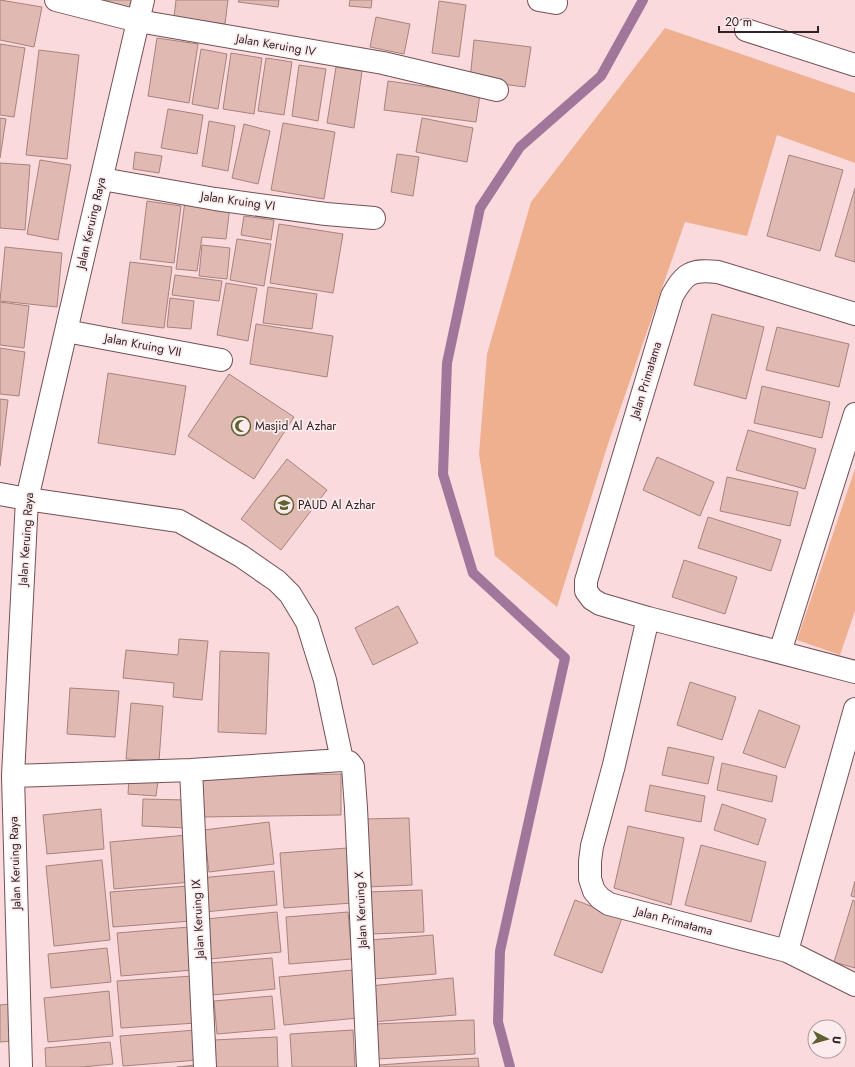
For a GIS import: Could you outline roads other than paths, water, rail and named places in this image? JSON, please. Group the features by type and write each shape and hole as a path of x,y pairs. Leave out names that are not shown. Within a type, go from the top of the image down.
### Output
{"street":[{"name":"Jalan Keruing IV","path":"56,0 140,10 497,90"},
{"name":"Jalan Keruing Raya","path":"21,1067 13,776 27,499 140,10"},
{"path":"746,30 855,65"},
{"name":"Jalan Kruing VI","path":"102,178 214,199 326,214 374,218"},
{"name":"Jalan Primatama","path":"855,314 718,272 703,270 691,274 681,280 672,296 586,580 586,591 592,599 600,604 855,672"},
{"name":"Jalan Kruing VII","path":"66,331 221,360"},
{"path":"780,652 855,414"},
{"path":"0,494 179,521 241,556 277,581 290,594 307,622 325,680 342,760 191,770 13,776"},
{"name":"Jalan Primatama","path":"648,618 614,764 592,846 590,879 594,891 600,898 609,904 787,951 855,985"},
{"path":"787,951 855,709"},
{"name":"Jalan Keruing X","path":"342,760 349,762 353,767 368,1067"},
{"name":"Jalan Keruing IX","path":"191,770 205,1067"}],"waterway":[{"path":"510,1067 498,1022 500,951 565,658 473,573 443,474 447,363 480,208 520,147 601,76 643,0"}],"place":[{"name":"Masjid Al Azhar","path":"241,426"},
{"name":"PAUD Al Azhar","path":"284,505"}]}
